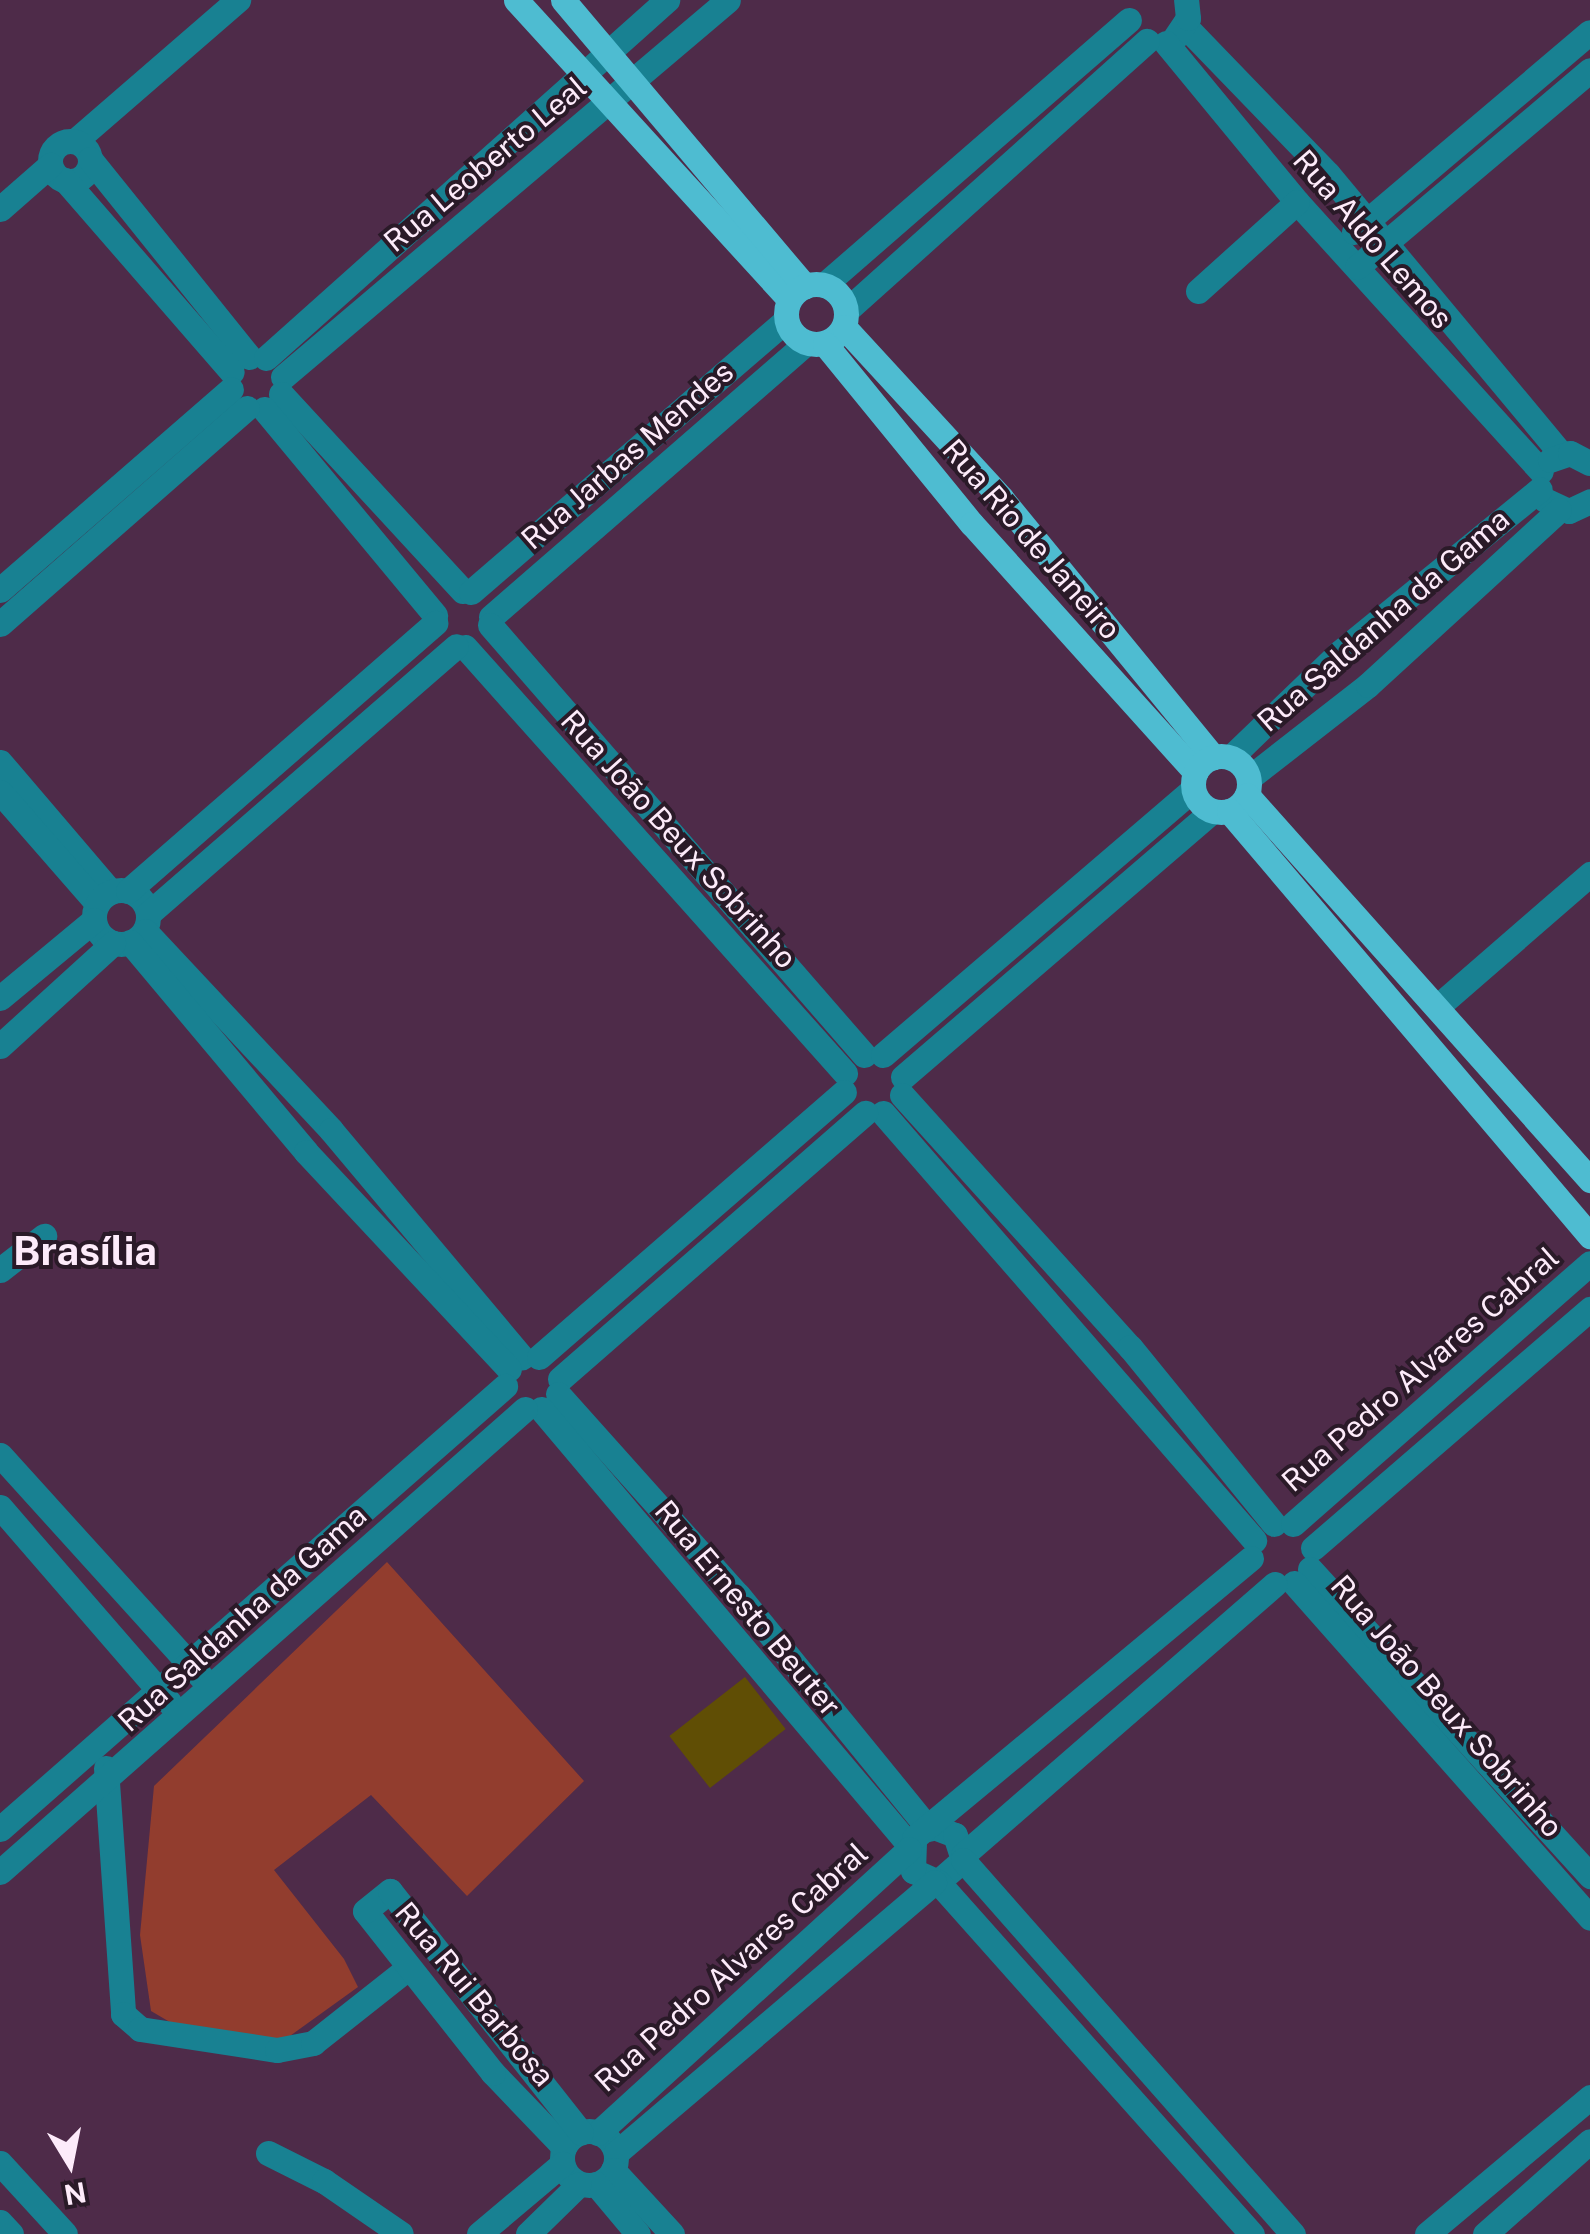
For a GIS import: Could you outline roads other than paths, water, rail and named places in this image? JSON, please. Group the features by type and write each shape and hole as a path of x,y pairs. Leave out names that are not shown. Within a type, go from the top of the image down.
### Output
{"main road":[{"path":"516,0 606,106 801,297 839,294 830,331"},
{"path":"563,0 634,81 830,331"},
{"name":"Rua Rio de Janeiro","path":"830,331 1000,498 1208,769"},
{"name":"Rua Rio de Janeiro","path":"830,331 972,524 1208,769"},
{"path":"972,524 1000,498"},
{"path":"1208,769 1436,1059 1590,1236"},
{"path":"1208,769 1464,1036 1590,1180"},
{"path":"1436,1059 1464,1036"}],"street":[{"path":"82,150 238,0"},
{"name":"Rua Leoberto Leal","path":"0,624 580,76 668,0"},
{"name":"Rua Leoberto Leal","path":"0,590 606,106 728,0"},
{"path":"1130,5 1179,20"},
{"name":"Rua Jarbas Mendes","path":"467,592 1130,5"},
{"name":"Rua Jarbas Mendes","path":"490,621 830,331 1179,20"},
{"name":"Rua Aldo Lemos","path":"1179,20 1278,118 1473,342 1580,453"},
{"name":"Rua Aldo Lemos","path":"1179,20 1249,146 1540,480 1579,511"},
{"path":"1338,244 1590,32"},
{"path":"1357,266 1389,244 1590,70"},
{"path":"1249,146 1278,118"},
{"path":"0,1046 461,647 481,640 490,621 467,592 257,383 57,172 56,146 82,150 257,383 435,619 442,638 461,647"},
{"path":"0,208 57,172"},
{"path":"1198,291 1297,202"},
{"path":"1444,370 1473,342"},
{"name":"Rua Saldanha da Gama","path":"2,1822 103,1742 519,1367 874,1055 1064,899 1339,652 1540,480 1580,453"},
{"name":"Rua Saldanha da Gama","path":"0,1872 1087,924 1579,511"},
{"path":"0,998 435,619 448,595 467,592"},
{"name":"Rua João Beux Sobrinho","path":"490,621 874,1055 888,1100"},
{"name":"Rua João Beux Sobrinho","path":"461,647 844,1083 888,1100"},
{"path":"1339,652 1368,685"},
{"path":"0,762 134,933 331,1130 546,1398"},
{"path":"0,792 134,933"},
{"path":"1437,1007 1590,874"},
{"path":"1064,899 1087,924"},
{"path":"888,1100 1298,1571"},
{"path":"0,1270 44,1236"},
{"name":"Rua Pedro Alvares Cabral","path":"528,2234 589,2158 921,1838 1590,1263"},
{"path":"963,1858 1134,1707 1298,1571 1590,1309"},
{"path":"519,1367 546,1398"},
{"name":"Rua Ernesto Beuter","path":"546,1398 738,1596 921,1838"},
{"path":"0,1455 211,1688"},
{"path":"0,1507 181,1714"},
{"path":"1268,1536 1259,1574 1298,1571"},
{"name":"Rua João Beux Sobrinho","path":"1298,1571 1590,1876"},
{"name":"Rua João Beux Sobrinho","path":"1298,1571 1590,1918"},
{"path":"1108,1679 1134,1707"},
{"path":"1042,1736 1068,1764"},
{"path":"103,1742 123,2014 140,2028 277,2050 312,2043 408,1968"},
{"path":"2,1822 30,1848"},
{"path":"1252,2234 936,1882 913,1871 921,1838 956,1835 963,1858 1293,2234"},
{"name":"Rua Pedro Alvares Cabral","path":"479,2234 589,2158 963,1858"},
{"name":"Rua Rui Barbosa","path":"638,2234 589,2158 520,2050 390,1891 365,1911 493,2073 589,2158 672,2234"},
{"path":"493,2073 520,2050"},
{"path":"1427,2234 1590,2097"},
{"path":"1485,2234 1590,2141"},
{"path":"268,2153 401,2234"},
{"path":"0,2163 66,2234"},
{"path":"0,2222 11,2234"}],"district":[{"name":"Brasília","path":"85,1251"}]}
